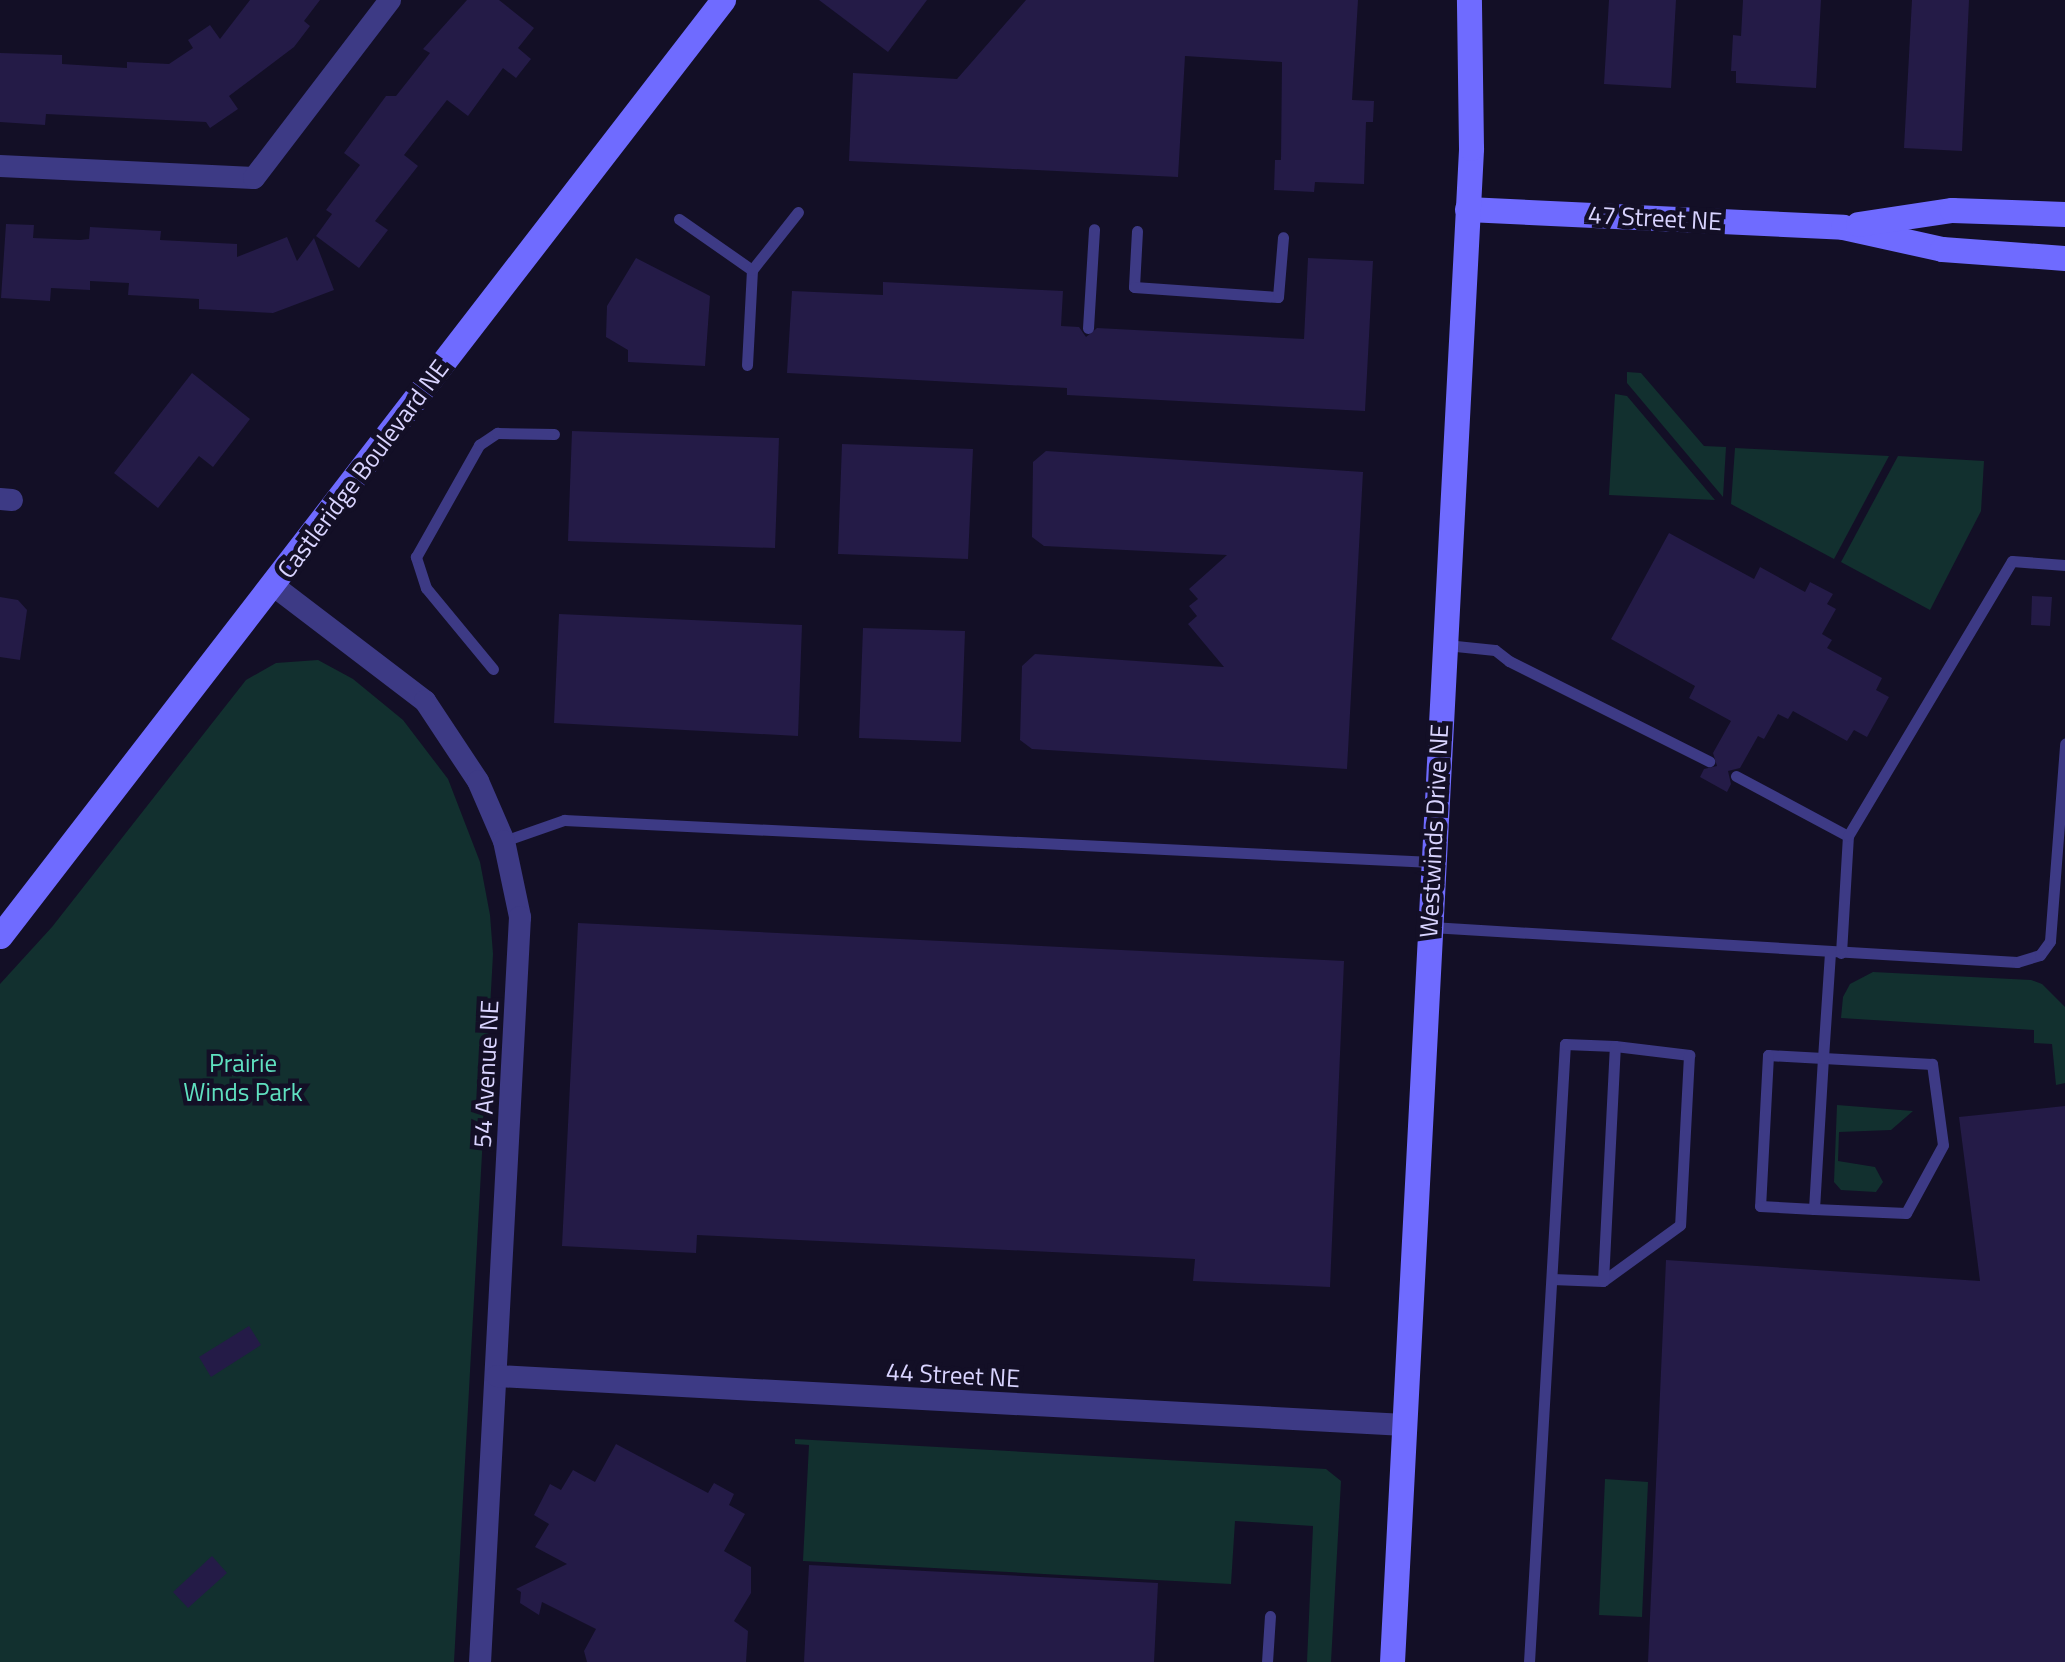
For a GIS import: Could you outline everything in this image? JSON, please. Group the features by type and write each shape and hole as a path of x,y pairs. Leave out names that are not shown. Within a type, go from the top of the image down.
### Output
{"street":[{"path":"0,166 254,178 390,0"},
{"name":"Castleridge Boulevard NE","path":"0,936 724,0"},
{"name":"Westwinds Drive NE","path":"1392,1662 1471,148 1469,0"},
{"name":"47 Street NE","path":"1467,210 1843,227 1942,249 2065,258"},
{"name":"47 Street NE","path":"1843,227 1952,210 2065,214"},
{"name":"54 Avenue NE","path":"274,586 425,702 478,781 504,841 520,918 480,1662"},
{"name":"44 Street NE","path":"497,1376 1405,1425"}],"lane":[{"path":"747,365 752,270 798,212"},
{"path":"679,219 752,270"},
{"path":"1088,328 1094,228"},
{"path":"1137,231 1134,287 1278,297 1283,237"},
{"path":"493,669 426,588 416,556 479,445 496,433 554,434"},
{"path":"1814,1209 1823,1058 1848,836 2012,560 2065,565"},
{"path":"1444,645 1495,650 1509,662 1709,761"},
{"path":"1430,927 2017,962 2040,955 2050,941 2065,744"},
{"path":"1736,776 1848,836"},
{"path":"504,841 564,820 1432,862"},
{"path":"1529,1662 1565,1044 1688,1055 1680,1226 1603,1281 1552,1278"},
{"path":"1603,1281 1615,1046"},
{"path":"1768,1055 1932,1064 1942,1145 1906,1213 1814,1209 1760,1206 1768,1055"},
{"path":"1267,1662 1270,1616"}],"green space":[{"path":"1627,372 1641,373 1704,446 1726,447 1723,497 1627,383"},
{"path":"1615,394 1627,396 1715,500 1609,495"},
{"path":"1735,448 1889,456 1834,559 1731,504"},
{"path":"1898,456 1984,461 1981,511 1930,610 1841,562"},
{"name":"Prairie Winds Park","path":"318,660 353,679 403,720 448,779 480,862 490,915 493,954 454,1662 0,1662 0,984 52,927 246,680 276,663"},
{"path":"1873,972 2031,980 2042,984 2065,1007 2065,1083 2056,1085 2052,1044 2034,1043 2034,1030 1841,1018 1843,997 1850,984"},
{"path":"1837,1105 1913,1111 1891,1130 1839,1132 1838,1161 1875,1167 1883,1182 1876,1192 1841,1190 1834,1182"},
{"path":"795,1439 1326,1469 1341,1481 1331,1662 1307,1662 1313,1526 1235,1521 1231,1584 803,1561 809,1445 795,1444"},
{"path":"1605,1479 1648,1482 1642,1617 1599,1615"}],"building":[{"path":"250,0 320,0 304,21 310,26 294,47 229,96 238,109 210,128 206,122 46,114 45,125 0,122 0,53 62,55 62,64 127,68 127,62 169,64 193,48 188,40 210,25 220,39"},
{"path":"467,0 499,0 534,28 518,48 531,59 516,78 503,68 468,116 447,100 404,155 418,166 375,221 388,230 359,268 316,236 332,214 326,210 360,165 344,153 386,96 396,96 430,53 423,49"},
{"path":"819,0 927,0 888,52"},
{"path":"1026,0 1358,0 1352,100 1374,101 1373,122 1366,122 1364,184 1315,182 1314,192 1274,190 1275,160 1281,160 1282,62 1185,56 1178,177 849,161 853,73 957,79"},
{"path":"1609,0 1676,0 1671,88 1604,84"},
{"path":"1743,0 1821,0 1816,88 1736,83 1736,71 1731,71 1733,35 1741,36"},
{"path":"1912,0 1969,0 1962,151 1904,148"},
{"path":"6,224 34,225 33,238 89,239 90,227 161,231 160,240 237,244 237,257 287,237 297,261 314,238 334,290 273,313 199,309 199,299 128,295 129,283 90,281 90,290 51,288 50,301 1,298"},
{"path":"636,258 710,296 705,366 628,362 628,350 606,337 607,306"},
{"path":"1308,258 1373,261 1365,411 1067,395 1067,388 787,373 792,291 883,295 883,282 1063,291 1061,326 1079,327 1086,337 1097,328 1304,339"},
{"path":"192,373 250,419 213,467 199,456 158,508 114,473"},
{"path":"572,431 779,438 775,548 568,541"},
{"path":"842,444 973,449 968,559 838,554"},
{"path":"1046,451 1363,472 1347,769 1032,749 1020,740 1022,666 1035,654 1224,667 1188,624 1197,616 1189,606 1198,599 1189,589 1227,555 1044,546 1032,537 1033,462"},
{"path":"1669,533 1754,579 1760,567 1805,592 1810,582 1833,594 1827,604 1836,609 1822,634 1832,640 1827,648 1882,678 1876,690 1889,697 1867,737 1854,730 1847,741 1793,711 1788,719 1778,714 1764,739 1758,736 1740,768 1728,771 1731,784 1727,792 1700,777 1704,769 1717,766 1713,753 1731,721 1689,698 1695,686 1611,639"},
{"path":"2032,596 2052,597 2050,626 2031,625"},
{"path":"0,597 18,600 27,610 20,660 0,657"},
{"path":"559,614 802,625 798,736 554,723"},
{"path":"863,628 965,631 961,742 859,738"},
{"path":"578,923 1344,961 1330,1287 1193,1281 1195,1259 697,1235 696,1253 562,1246"},
{"path":"2065,1106 2065,1662 1648,1662 1666,1260 1980,1281 1959,1117"},
{"path":"249,1326 261,1345 211,1377 199,1357"},
{"path":"616,1444 708,1493 714,1483 734,1494 729,1505 745,1514 724,1551 751,1567 751,1593 734,1621 748,1631 746,1662 587,1662 584,1651 596,1629 542,1602 539,1615 520,1603 521,1592 516,1589 567,1564 535,1547 549,1524 534,1515 550,1484 561,1490 573,1470 595,1482"},
{"path":"212,1556 227,1573 188,1608 173,1592"},
{"path":"809,1565 1158,1583 1154,1662 804,1662"}]}
